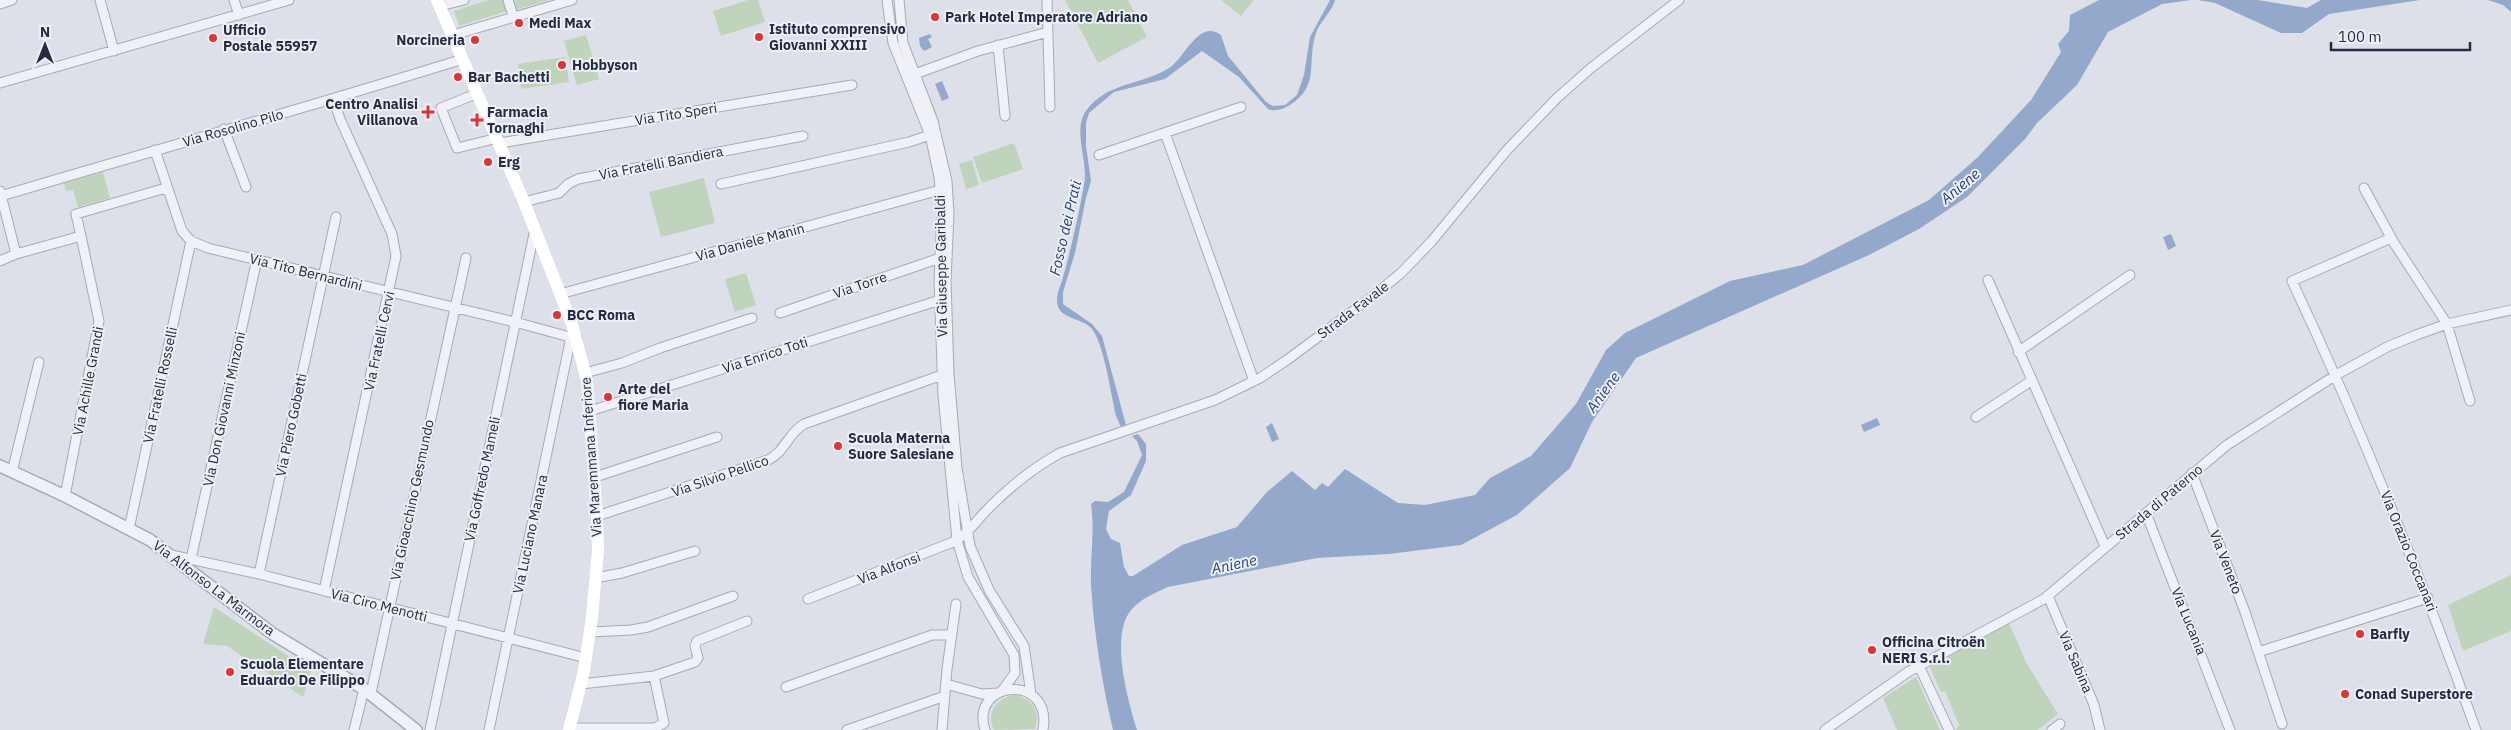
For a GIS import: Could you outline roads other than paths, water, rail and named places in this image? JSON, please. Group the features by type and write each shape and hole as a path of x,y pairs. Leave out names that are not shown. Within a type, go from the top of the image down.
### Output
{"main road":[{"name":"Via Maremmana Inferiore","path":"438,3 499,140 535,228 560,294 585,373 595,476 597,516 596,578 586,658 570,729"}],"street":[{"path":"0,4 12,0"},
{"path":"100,0 114,51"},
{"path":"234,0 239,15"},
{"path":"0,83 289,0"},
{"path":"438,3 464,0"},
{"path":"508,0 513,16"},
{"path":"453,34 572,0"},
{"name":"Via Giuseppe Garibaldi","path":"887,0 893,44 930,135 940,190 942,213 940,258 942,375 957,540 968,577 1014,655 1015,673 984,710"},
{"name":"Via Giuseppe Garibaldi","path":"899,0 902,36 937,134 948,191 950,214 946,281 949,374 957,468 968,532 973,556 986,584 1024,646 1031,694"},
{"path":"1047,0 1050,107"},
{"name":"Strada Favale","path":"968,532 989,508 1037,468 1060,453 1205,404 1254,381 1280,365 1391,281 1425,248 1507,150 1565,90 1679,0"},
{"path":"915,74 998,46 1048,32"},
{"path":"998,46 1005,116"},
{"name":"Via Rosolino Pilo","path":"1,193 224,129 334,100 463,59"},
{"name":"Via Tito Speri","path":"478,93 441,108 457,148 852,85"},
{"name":"Via Fratelli Cervi","path":"324,591 396,260 394,241 340,119 334,100"},
{"path":"1099,155 1241,107"},
{"path":"224,129 246,188"},
{"path":"1165,133 1254,381"},
{"path":"721,184 909,142 930,135"},
{"name":"Via Fratelli Bandiera","path":"524,202 559,193 571,182 578,179 804,136"},
{"path":"155,150 166,188 182,231 191,241"},
{"name":"Via Achille Grandi","path":"65,496 99,326 98,311 76,214 166,188"},
{"path":"2364,188 2390,238 2447,324 2470,401"},
{"name":"Via Daniele Manin","path":"560,294 940,190"},
{"path":"1,193 16,254"},
{"name":"Via Piero Gobetti","path":"259,574 336,217"},
{"name":"Via Goffredo Mameli","path":"430,730 535,228"},
{"path":"0,260 81,236"},
{"name":"Via Orazio Coccanari","path":"2390,238 2292,281 2336,375 2428,598 2476,730"},
{"name":"Via Tito Bernardini","path":"191,241 208,248 574,338"},
{"name":"Via Fratelli Rosselli","path":"129,529 191,241"},
{"name":"Via Gioacchino Gesmundo","path":"354,730 368,691 389,607 466,258"},
{"name":"Via Torre","path":"780,313 940,258"},
{"name":"Via Don Giovanni Minzoni","path":"190,559 256,259"},
{"path":"2018,352 2130,275"},
{"path":"1988,280 2031,382 2105,546"},
{"name":"Via Enrico Toti","path":"590,411 940,300"},
{"name":"Strada di Paterno","path":"1825,730 1919,666 2048,596 2192,473 2261,422 2336,375 2387,347 2447,324 2511,310"},
{"path":"585,373 622,363 660,348 752,318"},
{"name":"Via Luciano Manara","path":"489,730 574,338"},
{"path":"12,472 39,362"},
{"name":"Via Silvio Pellico","path":"597,516 768,460 780,453 793,433 804,424 942,375"},
{"path":"1976,417 2031,382"},
{"path":"595,476 717,437"},
{"name":"Via Alfonso La Marmora","path":"0,466 65,496 129,529 171,555 221,596 273,634 368,691 416,730"},
{"name":"Via Veneto","path":"2192,473 2258,652 2282,724"},
{"name":"Via Lucania","path":"2146,513 2230,730"},
{"name":"Via Alfonsi","path":"808,599 941,548 968,532"},
{"path":"596,578 622,574 695,551"},
{"name":"Via Ciro Menotti","path":"171,555 259,574 586,658"},
{"path":"590,632 631,630 648,627 733,596"},
{"name":"Via Sabina","path":"2048,596 2094,704 2100,730"},
{"path":"2258,652 2428,598"},
{"path":"942,730 951,635 956,604"},
{"path":"581,684 654,676 695,662 698,658 695,646 697,641 747,622"},
{"path":"786,687 932,635 951,635"},
{"path":"1919,666 1948,730"},
{"path":"570,729 662,727 664,719 654,676"},
{"path":"946,684 977,694 1016,689 1031,694 1043,710 1043,730"},
{"path":"977,694 984,703 985,730"},
{"path":"847,730 945,696"},
{"path":"2052,730 2060,724"}],"water":[{"path":"1330,0 1335,0 1316,33 1313,44 1311,72 1306,89 1300,97 1285,108 1277,110 1268,109 1239,77 1202,51 1165,79 1114,92 1089,113 1086,123 1086,146 1091,181 1075,253 1063,292 1063,304 1092,324 1102,336 1126,425 1121,427 1116,416 1104,358 1096,336 1092,329 1084,323 1064,314 1057,304 1084,185 1085,176 1080,128 1082,119 1086,111 1104,94 1159,74 1175,63 1199,36 1213,31 1221,35 1228,56 1266,102 1273,106 1285,105 1297,95 1304,75 1310,37"},
{"name":"Aniene","path":"2099,0 2191,0 2162,4 2108,32 2077,85 2037,123 2025,139 1967,197 1919,229 1869,255 1636,358 1592,422 1570,468 1517,515 1461,545 1389,554 1317,558 1168,587 1144,599 1132,609 1125,620 1121,651 1125,686 1137,730 1113,730 1099,658 1092,603 1093,524 1091,504 1095,501 1108,502 1124,492 1142,455 1137,441 1132,436 1138,434 1146,444 1146,461 1131,495 1109,511 1106,529 1111,539 1120,543 1124,567 1129,576 1133,576 1182,545 1237,527 1267,492 1292,471 1315,490 1322,483 1328,487 1345,469 1398,503 1425,505 1475,495 1490,478 1531,456 1576,404 1606,350 1625,333 1730,281 1803,265 1929,200 1978,157 2031,100 2061,52 2058,44 2069,31 2070,15"},
{"path":"2198,0 2258,0 2307,8 2321,0 2420,0 2329,14 2302,33 2281,33 2215,3"},
{"path":"2488,0 2511,0 2511,12 2503,5"},
{"path":"930,34 932,37 928,39 932,47 924,51 920,46 919,38"},
{"path":"942,81 949,98 942,101 935,84"},
{"path":"2171,234 2176,246 2168,250 2163,237"},
{"path":"1877,418 1880,425 1864,432 1861,425"},
{"path":"1272,423 1279,439 1272,442 1266,427"}],"place":[{"name":"Park Hotel Imperatore Adriano","path":"935,17"},
{"name":"Medi Max","path":"519,23"},
{"name":"Istituto comprensivo Giovanni XXIII","path":"759,37"},
{"name":"Ufficio Postale 55957","path":"213,38"},
{"name":"Norcineria","path":"475,40"},
{"name":"Hobbyson","path":"562,65"},
{"name":"Bar Bachetti","path":"458,77"},
{"name":"Centro Analisi Villanova","path":"428,112"},
{"name":"Farmacia Tornaghi","path":"477,120"},
{"name":"Erg","path":"488,162"},
{"name":"BCC Roma","path":"557,315"},
{"name":"Arte del fiore Maria","path":"608,397"},
{"name":"Scuola Materna Suore Salesiane","path":"838,446"},
{"name":"Barfly","path":"2360,634"},
{"name":"Officina Citroën NERI S.r.l.","path":"1872,650"},
{"name":"Scuola Elementare Eduardo De Filippo","path":"230,672"},
{"name":"Conad Superstore","path":"2345,694"}],"water label":[{"name":"Fosso dei Prati","path":"1065,228"}]}
